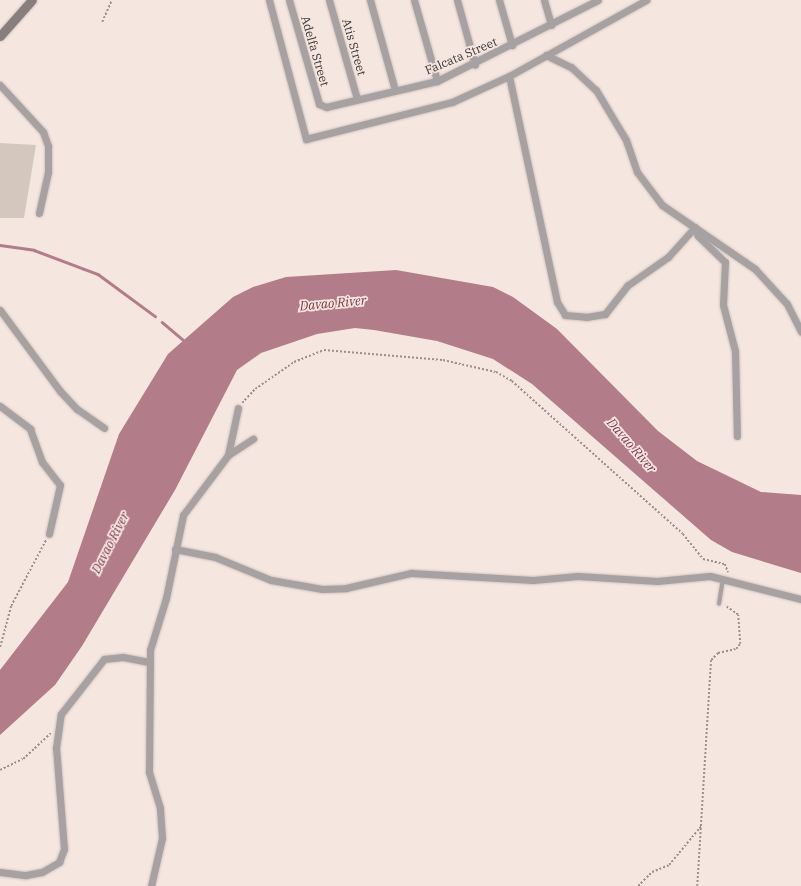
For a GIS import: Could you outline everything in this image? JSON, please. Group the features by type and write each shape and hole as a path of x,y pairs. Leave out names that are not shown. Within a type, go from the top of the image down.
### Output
{"street":[{"path":"0,36 32,0"},
{"path":"269,0 306,139 432,109 509,76 646,0"},
{"name":"Adelfa Street","path":"289,0 322,106"},
{"name":"Atis Street","path":"329,0 357,99"},
{"path":"370,0 395,90"},
{"path":"414,0 437,81"},
{"path":"457,0 476,64"},
{"path":"499,0 512,46"},
{"path":"544,0 551,25"},
{"name":"Falcata Street","path":"322,106 437,81 512,46 587,3 598,0"},
{"path":"546,55 571,67 596,90 617,124 648,188 667,209 738,255 773,287 787,304 801,332"},
{"path":"509,76 557,302 565,315 586,317 605,314 628,285 668,257 695,227"},
{"path":"0,85 46,136 49,162 39,213"},
{"path":"695,227 698,236 725,262 723,304 735,351 737,436"},
{"path":"0,310 60,390 77,408 104,428"},
{"path":"0,406 30,429 42,462 60,485 49,534"},
{"path":"151,886 162,825 149,772 148,662 166,598 183,515 193,498 215,476 228,455 238,408"},
{"path":"228,455 253,438"},
{"path":"175,549 216,557 271,580 326,590 346,588 411,574 532,580 578,576 657,581 699,576 726,579 801,599"},
{"path":"0,872 13,875 42,872 52,868 62,857 57,730 65,708 104,658 123,657 148,662"}],"lane":[{"path":"719,604 726,579"}],"path":[{"path":"102,22 112,0"},
{"path":"238,408 255,389 294,362 324,350 443,360 496,372 512,381 683,534 704,559 725,564 726,579"},
{"path":"0,647 11,606 49,534"},
{"path":"696,886 696,859 703,824 711,660 718,653 736,649 740,644 738,615 719,604"},
{"path":"0,770 23,759 46,736 57,730"},
{"path":"638,886 652,872 669,865 703,824"}],"water":[{"name":"Davao River","path":"396,270 493,287 513,297 557,329 658,431 697,461 761,492 801,495 801,573 732,552 711,540 532,384 493,359 437,341 374,330 355,328 317,334 261,353 237,370 175,490 82,646 55,685 0,735 0,670 68,582 119,434 168,354 233,297 253,287 286,277"}],"building":[{"path":"0,143 36,145 24,218 0,218"}],"waterway":[{"path":"0,245 34,250 98,274 155,316"},
{"path":"162,322 185,341"}]}
